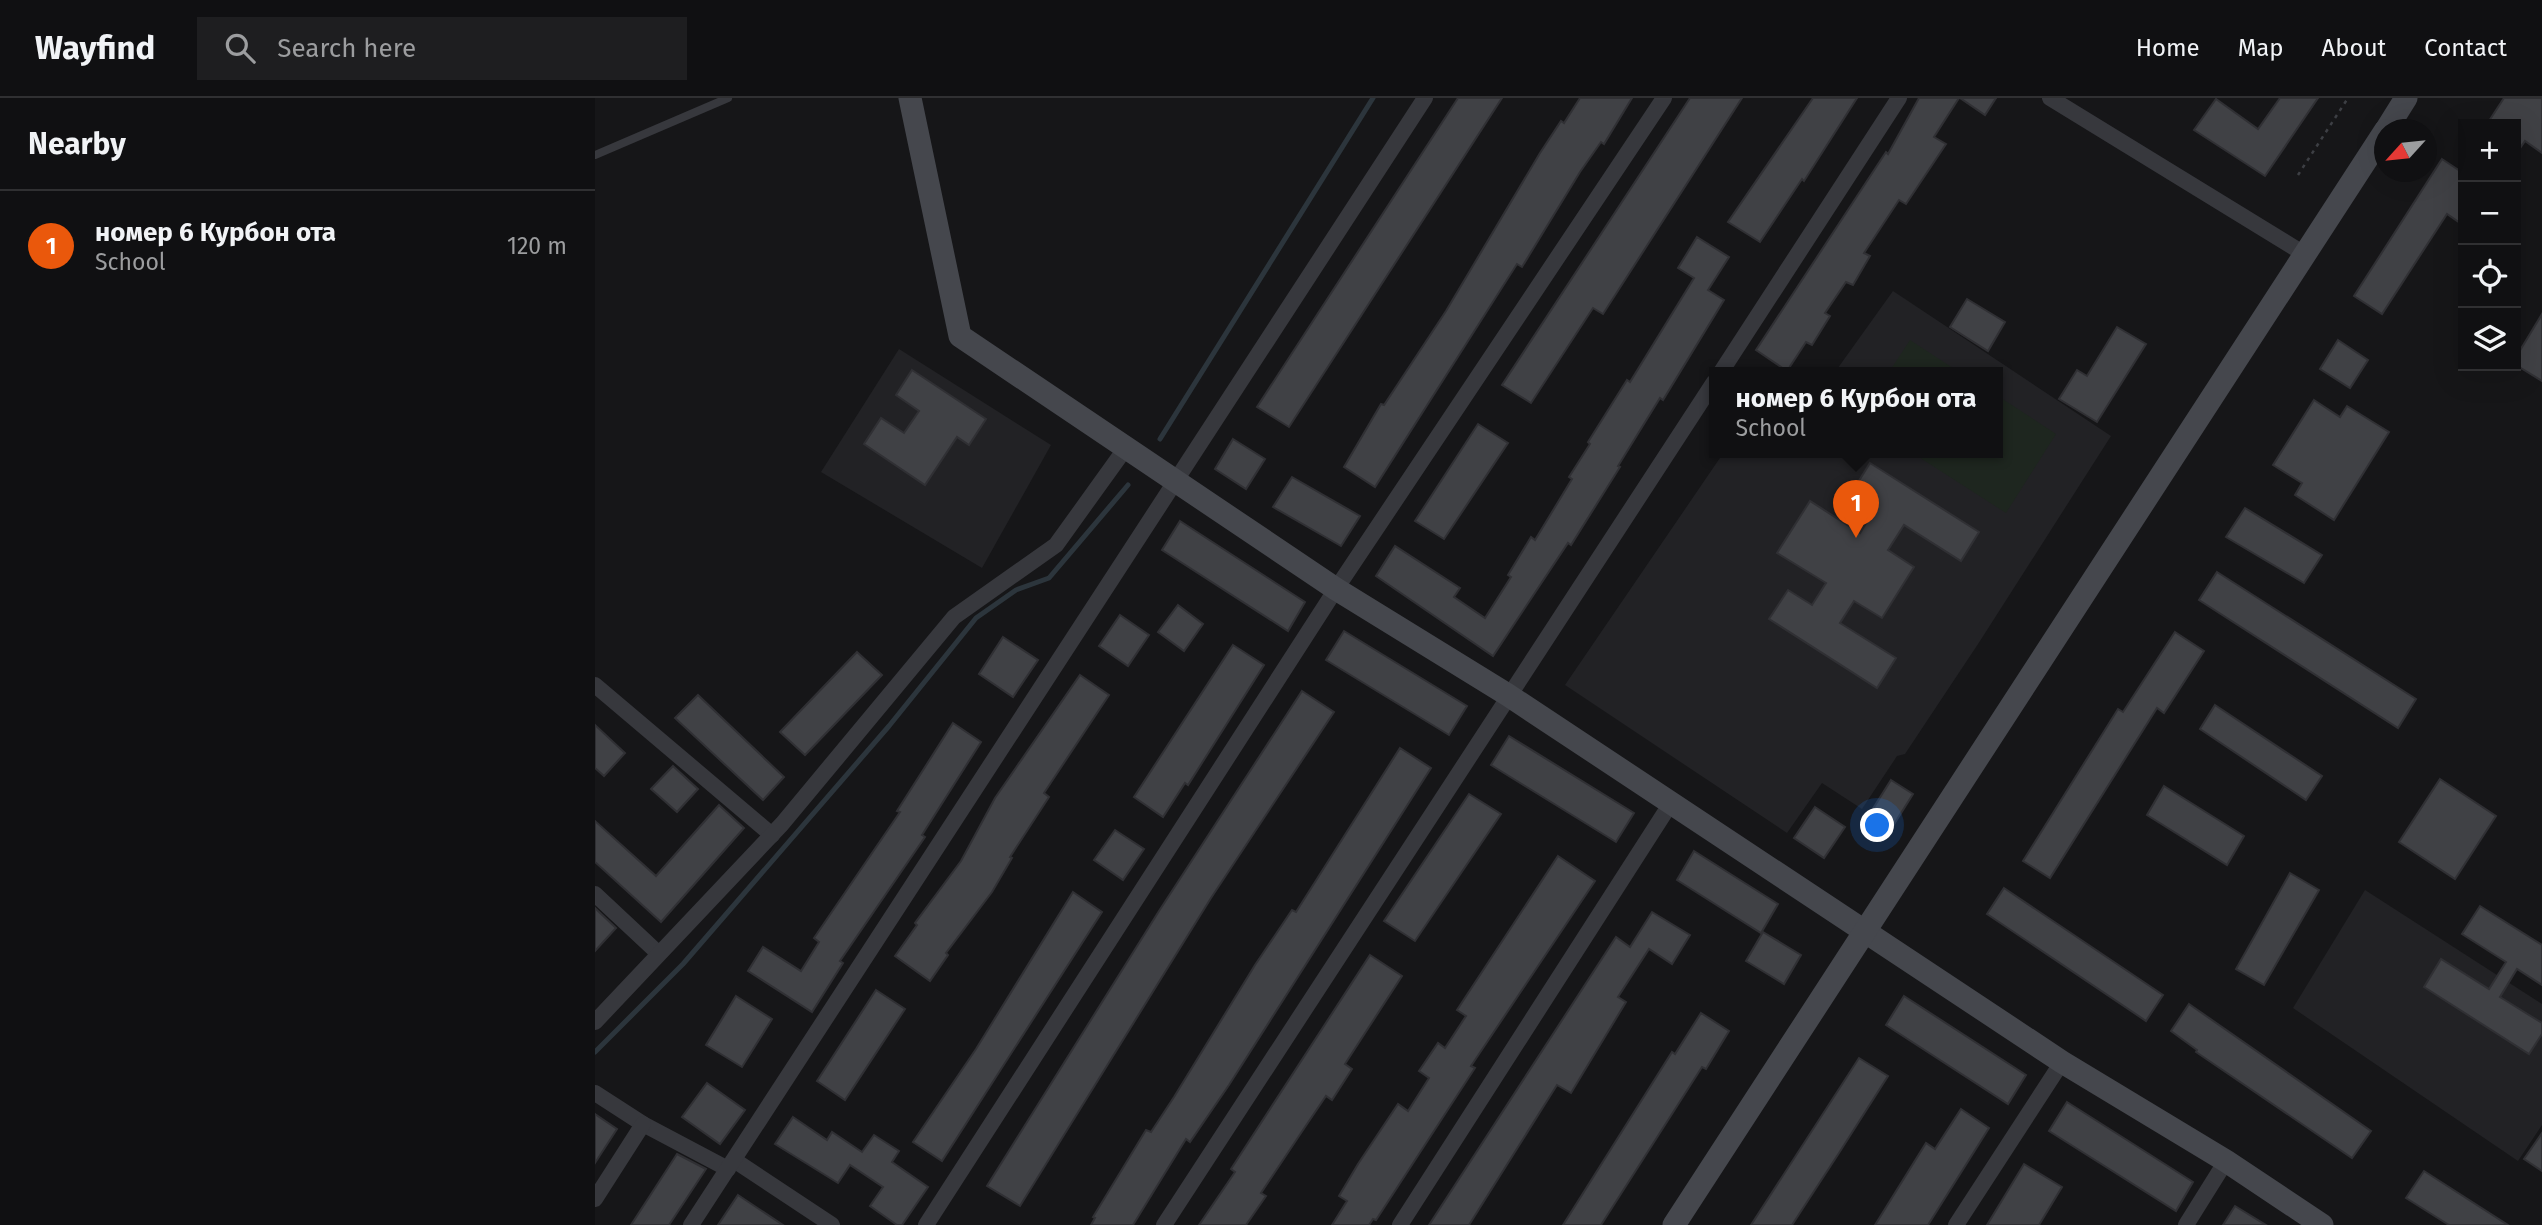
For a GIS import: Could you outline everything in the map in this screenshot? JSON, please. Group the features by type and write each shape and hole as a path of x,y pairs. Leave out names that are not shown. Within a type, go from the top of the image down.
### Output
{"street":[{"path":"910,98 960,336 1176,484 1336,589 1508,695 2062,1062 2227,1161 2322,1225"},
{"path":"691,1225 1425,98"},
{"path":"926,1225 1336,589 1664,98"},
{"path":"1724,367 1899,98"},
{"path":"2050,98 2305,255"},
{"path":"2392,119 2406,98"},
{"path":"1674,1225 2374,147"},
{"path":"1164,1225 1709,390"},
{"path":"595,1022 772,835 954,617 1056,545 1125,449"},
{"path":"595,685 772,835"},
{"path":"1400,1225 1671,803"},
{"path":"595,894 658,953"},
{"path":"1956,1225 2062,1062"},
{"path":"595,1093 643,1124 731,1165 832,1225"},
{"path":"595,1199 643,1124"},
{"path":"2186,1225 2227,1161"}],"lane":[{"path":"595,155 729,98"}],"path":[{"path":"2298,175 2348,98"}],"shaded area":[{"path":"1893,291 2111,436 1905,754 1897,756 1862,809 1822,783 1787,833 1565,685 1720,458 2003,458 2003,367 1839,367"},
{"path":"1910,340 1951,367 1892,367"},
{"path":"899,349 1051,445 982,568 821,472"},
{"path":"2003,399 2056,434 2006,513 1920,458 2003,458"},
{"path":"2365,890 2542,1004 2542,1125 2518,1161 2293,1008"}],"building":[{"path":"1458,98 1502,98 1289,427 1257,407"},
{"path":"1580,98 1632,98 1604,144 1601,142 1580,172 1522,267 1517,264 1375,487 1344,467 1381,404 1384,405 1446,311 1540,153"},
{"path":"1690,98 1742,98 1603,314 1593,308 1531,403 1502,385"},
{"path":"1813,98 1857,98 1804,181 1802,179 1760,242 1728,222"},
{"path":"1919,98 1959,98 1934,137 1946,144 1906,204 1899,200 1864,253 1870,256 1853,285 1846,282 1825,313 1830,316 1812,345 1806,342 1790,367 1781,367 1756,350 1886,152 1888,154"},
{"path":"1960,98 1996,98 1985,115"},
{"path":"2280,98 2318,98 2265,176 2194,130 2216,99 2258,129"},
{"path":"2504,98 2542,98 2542,153 2525,141 2521,147 2521,119 2490,119"},
{"path":"2442,159 2458,170 2458,222 2447,214 2382,314 2354,296 2427,182 2437,182 2437,167"},
{"path":"1697,237 1729,257 1708,290 1724,300 1663,400 1660,398 1571,545 1568,543 1493,656 1376,576 1395,546 1460,588 1454,597 1485,618 1511,577 1508,575 1531,537 1535,540 1572,479 1569,477 1590,444 1588,442 1627,380 1630,382 1694,278 1678,268"},
{"path":"1967,299 2005,322 1988,351 1950,327"},
{"path":"2542,314 2542,381 2521,368 2521,349"},
{"path":"2117,327 2146,344 2097,422 2059,399 2077,370 2087,376"},
{"path":"2338,340 2368,360 2350,388 2320,369"},
{"path":"912,370 986,419 969,445 957,437 925,485 864,444 881,418 904,433 919,411 896,395"},
{"path":"2314,400 2340,417 2347,406 2389,432 2334,520 2295,495 2302,483 2273,465"},
{"path":"1478,424 1508,443 1444,539 1415,521"},
{"path":"1233,439 1265,459 1246,489 1215,469"},
{"path":"1870,463 1979,532 1961,561 1904,525 1888,550 1914,567 1882,618 1854,601 1840,623 1896,658 1877,688 1769,619 1788,590 1812,605 1826,583 1777,553 1810,501 1860,533 1876,507 1852,492"},
{"path":"1292,477 1360,516 1341,546 1273,507"},
{"path":"2245,508 2322,555 2304,583 2226,537"},
{"path":"1180,521 1305,602 1288,631 1162,550"},
{"path":"2217,572 2416,699 2398,728 2199,600"},
{"path":"1178,605 1203,624 1184,651 1158,632"},
{"path":"1120,615 1149,635 1128,666 1099,646"},
{"path":"1344,631 1467,706 1449,735 1326,660"},
{"path":"2175,632 2204,651 2164,713 2157,708 2050,878 2023,861 2118,709 2123,712"},
{"path":"1003,637 1038,660 1013,697 979,674"},
{"path":"1233,645 1264,665 1188,785 1185,783 1163,817 1134,797"},
{"path":"857,652 882,675 805,755 780,732"},
{"path":"1080,675 1109,695 1044,793 1049,797 1010,857 1012,858 992,892 946,953 948,955 930,981 895,956 917,925 915,923 961,861 995,798"},
{"path":"1302,691 1334,712 1211,898 1020,1206 987,1186 1159,911"},
{"path":"698,695 784,777 763,800 675,718"},
{"path":"2215,705 2322,776 2306,800 2200,729"},
{"path":"953,723 981,742 922,835 925,837 840,961 843,963 812,1012 748,971 763,947 801,971 819,942 814,938 900,812 897,811"},
{"path":"595,725 625,753 604,776 595,768"},
{"path":"1509,736 1634,813 1616,842 1491,765"},
{"path":"1400,748 1431,768 1229,1085 1190,1142 1186,1139 1133,1225 1091,1225 1095,1218 1093,1217 1146,1130 1151,1132 1255,965 1292,910 1296,912"},
{"path":"673,766 698,789 677,812 651,789"},
{"path":"2440,779 2496,816 2455,879 2399,842"},
{"path":"1891,780 1913,794 1891,829 1869,815"},
{"path":"2164,786 2244,836 2227,865 2147,815"},
{"path":"1469,794 1501,814 1415,941 1384,921"},
{"path":"719,805 744,828 661,922 595,862 595,821 656,876"},
{"path":"1815,807 1845,827 1824,858 1794,838"},
{"path":"1115,830 1144,849 1123,880 1094,860"},
{"path":"1694,851 1778,904 1761,933 1677,880"},
{"path":"1558,856 1595,881 1471,1066 1475,1068 1376,1220 1373,1219 1369,1225 1332,1225 1347,1201 1339,1196 1358,1164 1398,1104 1408,1111 1429,1078 1419,1071 1438,1043 1445,1048 1466,1016 1457,1010"},
{"path":"2290,873 2319,890 2264,985 2236,969"},
{"path":"2004,888 2163,995 2146,1021 1987,914"},
{"path":"1073,892 1102,912 942,1161 913,1142 976,1049"},
{"path":"2480,906 2542,945 2542,985 2517,969 2500,997 2542,1023 2542,1034 2529,1054 2424,987 2441,959 2489,989 2506,962 2462,934"},
{"path":"595,908 616,928 595,951"},
{"path":"1652,912 1690,935 1672,964 1649,949 1618,997 1626,1002 1571,1093 1557,1085 1469,1225 1429,1225 1616,937 1630,947"},
{"path":"1763,932 1801,955 1784,984 1746,961"},
{"path":"1370,955 1402,976 1345,1064 1352,1069 1332,1100 1326,1096 1261,1193 1266,1196 1246,1225 1199,1225 1235,1172 1231,1169"},
{"path":"876,990 905,1009 845,1100 817,1081"},
{"path":"736,996 772,1019 742,1067 706,1045"},
{"path":"1904,996 2026,1075 2008,1104 1886,1025"},
{"path":"2189,1004 2371,1131 2352,1158 2196,1052 2197,1050 2171,1031"},
{"path":"1701,1013 1729,1031 1706,1069 1702,1067 1601,1225 1563,1225 1672,1052 1675,1054"},
{"path":"1859,1058 1888,1076 1839,1153 1792,1225 1751,1225"},
{"path":"707,1083 745,1110 720,1144 682,1117"},
{"path":"2067,1102 2193,1182 2176,1211 2049,1131"},
{"path":"1961,1109 1989,1128 1928,1225 1875,1225 1926,1143 1935,1149"},
{"path":"595,1114 617,1129 595,1163"},
{"path":"793,1117 827,1140 832,1132 862,1152 874,1135 899,1151 892,1162 928,1187 902,1225 897,1225 870,1206 883,1187 850,1165 838,1183 775,1144"},
{"path":"2542,1133 2542,1171 2524,1159"},
{"path":"677,1154 706,1169 669,1225 631,1225"},
{"path":"2024,1164 2062,1187 2039,1225 1987,1225"},
{"path":"2424,1171 2508,1225 2449,1225 2406,1198"},
{"path":"738,1195 783,1225 718,1225"},
{"path":"2235,1206 2266,1225 2223,1225"}],"waterway":[{"path":"1160,439 1373,98"},
{"path":"595,1052 683,964 889,726 976,618 1016,590 1049,578 1128,485"}],"place":[{"name":"номер 6 Курбон ота","path":"1856,538"}]}
